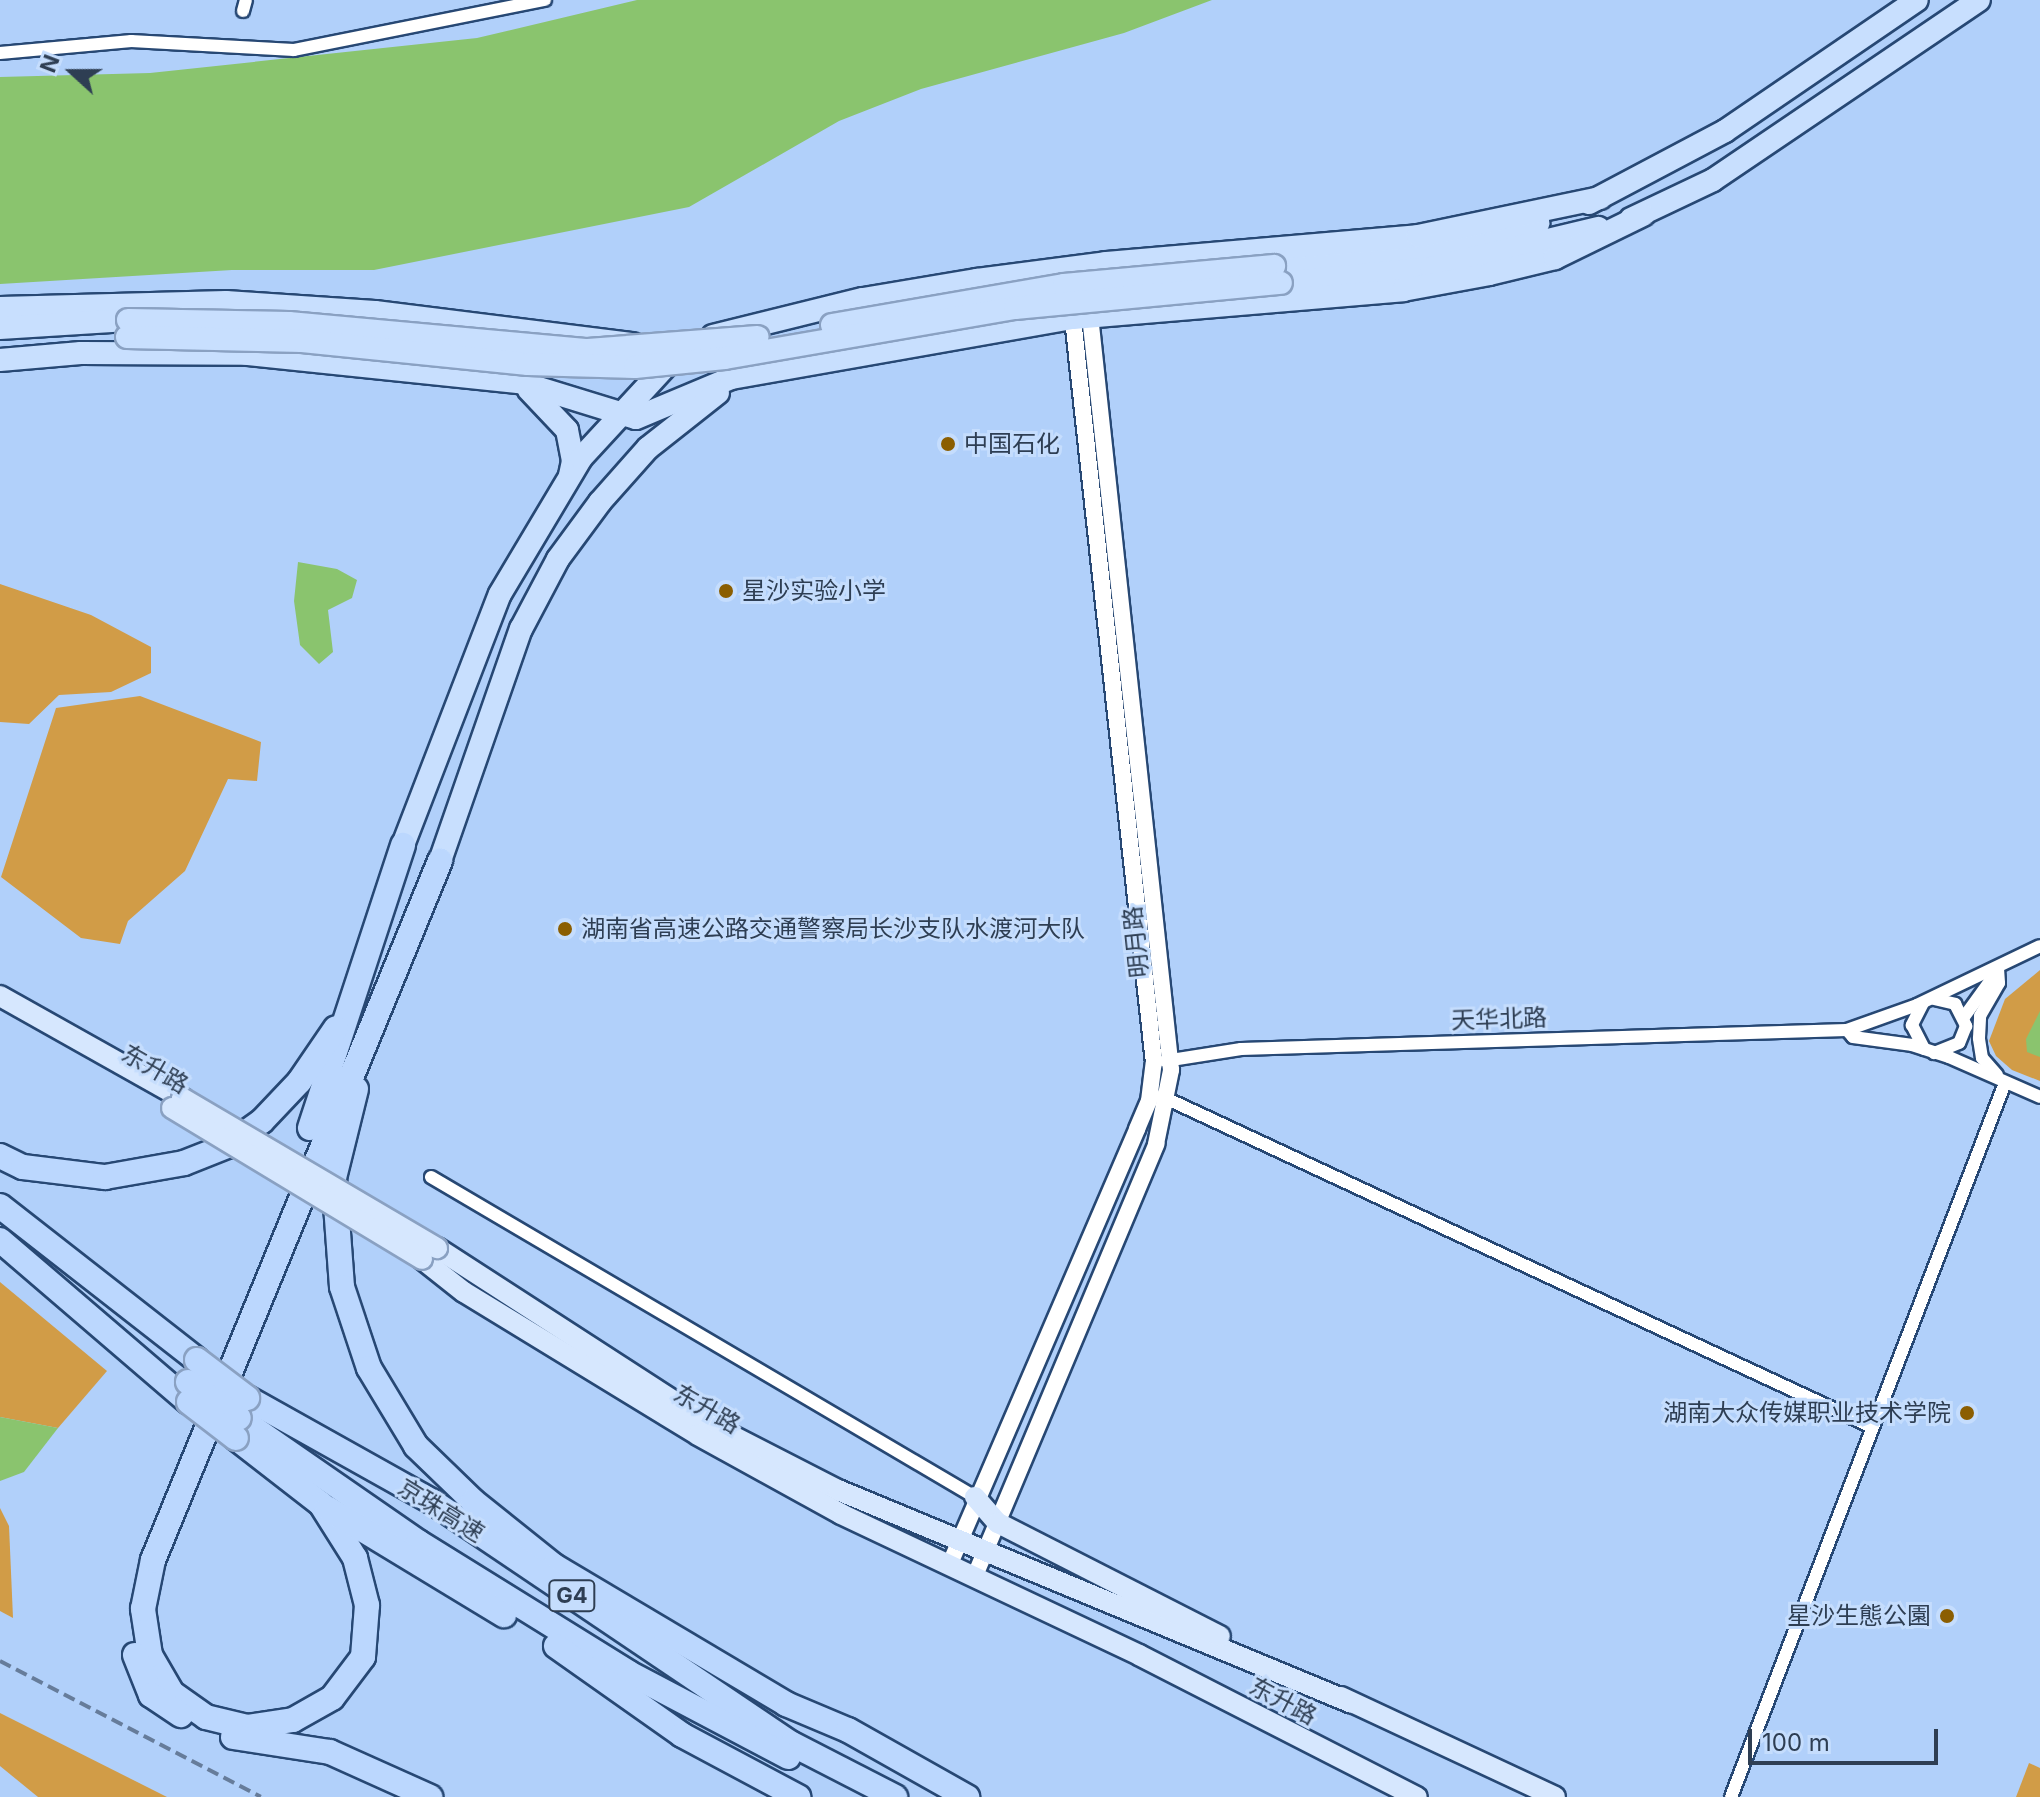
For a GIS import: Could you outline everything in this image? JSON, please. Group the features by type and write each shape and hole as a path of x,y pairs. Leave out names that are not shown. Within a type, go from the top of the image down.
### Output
{"highway":[{"path":"0,328 128,328 302,341 528,364 635,367 725,358 1015,308 1380,259 1495,238 1600,198 1725,131 1917,0"},
{"path":"0,360 81,353 247,354 519,382 636,418 731,378 1082,317 1403,290 1555,258 1713,180 1809,119 1979,0"},
{"path":"430,1797 330,1752 199,1728 151,1695 132,1646 132,1599 150,1530 320,1104 403,845 500,594 570,475 619,414 677,354 702,339 741,328 863,299 1075,267 1418,236 1600,198"},
{"path":"1278,275 1431,268 1643,215"},
{"path":"0,308 168,301 299,306 597,337 677,354"},
{"path":"0,346 128,328"},
{"path":"240,1418 321,1504 355,1558 367,1605 363,1657 332,1698 293,1720 247,1727 206,1717 172,1693 150,1655 143,1609 153,1560 328,1123 369,1039 440,861 521,629 558,559 600,502 648,448 716,394 775,371"},
{"path":"519,382 540,397 567,430 573,461 570,475"},
{"path":"0,1156 23,1167 105,1177 184,1163 227,1146 262,1121 299,1082 351,1006"},
{"path":"369,1039 334,1178 342,1287 369,1368 416,1446 554,1566 786,1704 848,1730 923,1776"},
{"name":"京珠高速","path":"0,1206 191,1381"},
{"name":"京珠高速","path":"0,1239 240,1418 418,1542 629,1673 864,1797"},
{"name":"京珠高速","path":"240,1418 433,1502 792,1744 895,1797"},
{"path":"321,1504 567,1652 682,1735 800,1797"},
{"path":"611,1622 654,1639 783,1710 967,1797"},
{"path":"561,1631 800,1797"}],"main road":[{"name":"东升路","path":"0,996 709,1424 838,1490 1352,1703"},
{"name":"东升路","path":"0,1011 177,1103"},
{"name":"东升路","path":"430,1253 464,1292 698,1435 949,1566 1417,1797"},
{"name":"东升路","path":"975,1497 998,1523 1352,1703 1555,1797"}],"street":[{"path":"0,53 131,41 294,50 545,0"},
{"name":"明月路","path":"974,1578 1156,1144 1166,1102 1075,267"},
{"path":"2040,946 1998,970 1927,1001 1847,1030 1853,1037 1929,1051 2040,1097"},
{"path":"1929,1051 1952,1049 1962,1037 1964,1017 1998,970"},
{"path":"1982,1053 1980,1016 1999,983 1998,970"},
{"path":"1927,1001 1955,1004 1964,1017"},
{"path":"1927,1001 1912,1025 1929,1051"},
{"name":"天华北路","path":"1162,1062 1241,1049 1847,1030"},
{"path":"1962,1037 1982,1053 2005,1083"},
{"name":"明月路","path":"949,1566 975,1497 1051,1332 1143,1115 1151,1085 1162,1062"},
{"path":"1731,1797 2005,1083"},
{"path":"1151,1085 1166,1102 1872,1427"},
{"path":"431,1177 975,1497"}],"shaded area":[{"path":"637,0 1212,0 1124,33 921,89 839,121 689,207 374,270 232,270 0,284 0,77 150,73 477,38"},
{"path":"298,562 337,569 357,580 352,598 328,610 333,652 319,664 300,645 294,601"},
{"path":"0,584 91,615 151,647 151,673 111,692 59,695 29,724 0,722"},
{"path":"140,696 261,742 257,781 228,779 185,871 128,921 120,944 81,938 1,877 56,708"},
{"path":"2040,970 2040,1081 2012,1070 1996,1056 1989,1041 2005,999"},
{"path":"2040,1011 2040,1057 2027,1052 2026,1039"},
{"path":"0,1282 107,1371 58,1428 0,1417"},
{"path":"0,1417 58,1428 24,1472 0,1481"},
{"path":"0,1508 9,1526 13,1618 0,1611"},
{"path":"0,1713 167,1797 38,1797 0,1766"},
{"path":"2029,1763 2040,1768 2040,1797 2016,1797"}],"railway":[{"path":"0,1661 261,1797"}],"place":[{"name":"中国石化","path":"948,444"},
{"name":"星沙实验小学","path":"726,591"},
{"name":"湖南省高速公路交通警察局长沙支队水渡河大队","path":"565,929"},
{"name":"湖南大众传媒职业技术学院","path":"1967,1413"},
{"name":"星沙生態公園","path":"1947,1616"}]}
